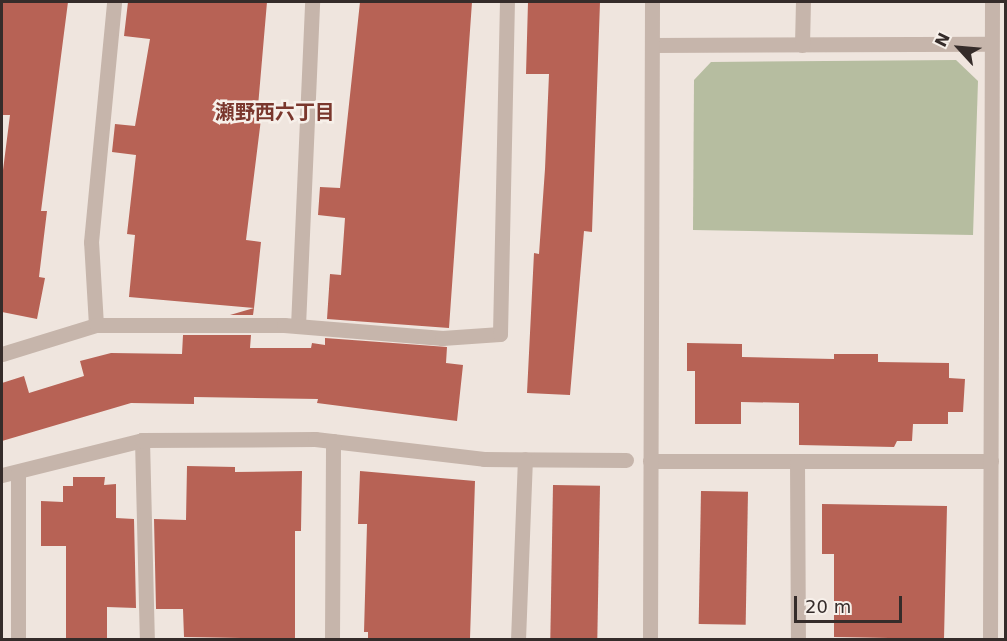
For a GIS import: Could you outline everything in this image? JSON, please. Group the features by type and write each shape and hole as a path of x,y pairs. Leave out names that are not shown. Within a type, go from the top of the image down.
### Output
{"street":[{"path":"96,325 91,242 114,2"},
{"path":"298,326 312,2"},
{"path":"2,354 96,325 298,326 442,338 500,334 507,2"},
{"path":"651,639 652,2"},
{"path":"802,45 803,2"},
{"path":"990,639 991,461 998,329 992,2"},
{"path":"652,45 991,45"},
{"path":"142,440 147,639"},
{"path":"2,475 18,473 142,440 333,441 484,459 626,460"},
{"path":"332,639 333,441"},
{"path":"518,639 525,459"},
{"path":"650,461 991,461"},
{"path":"797,461 798,639"},
{"path":"18,473 18,639"}],"green space":[{"path":"956,60 978,81 973,235 693,230 694,80 711,62"}],"building":[{"path":"2,2 68,2 41,211 47,211 39,277 45,278 37,319 2,312 2,178 10,115 2,115"},
{"path":"128,2 267,2 257,118 261,119 246,240 261,242 254,308 129,297 135,235 127,234 136,155 112,152 115,124 135,126 150,39 124,36"},
{"path":"360,2 472,2 449,328 327,319 330,274 341,275 345,218 318,215 320,187 340,188"},
{"path":"528,2 600,2 592,232 584,231 570,395 527,393 534,253 539,254 549,74 526,74"},
{"path":"254,308 253,315 230,315"},
{"path":"183,335 251,335 250,348 311,348 312,343 325,345 325,338 447,347 446,363 463,365 457,421 317,403 318,399 194,397 194,404 131,403 2,441 2,383 24,376 29,393 84,376 80,361 111,353 182,354"},
{"path":"687,343 742,344 742,357 834,359 834,354 878,354 878,362 949,363 949,378 965,379 963,412 948,412 948,424 913,424 912,441 897,441 894,447 799,445 799,403 741,402 741,424 695,424 695,371 687,371"},
{"path":"187,466 235,467 235,472 302,471 301,531 295,531 295,639 184,637 183,609 156,609 154,519 186,520"},
{"path":"360,471 475,481 470,639 368,639 368,632 364,632 367,524 358,524"},
{"path":"73,477 105,477 104,485 116,484 116,518 134,519 136,608 107,607 107,639 66,639 66,546 41,546 41,501 63,502 63,486 73,486"},
{"path":"553,485 600,486 597,640 550,639"},
{"path":"701,491 748,492 746,625 699,624"},
{"path":"822,504 947,506 944,639 834,637 834,554 822,554"}],"district":[{"name":"瀬野西六丁目","path":"275,112"}]}
